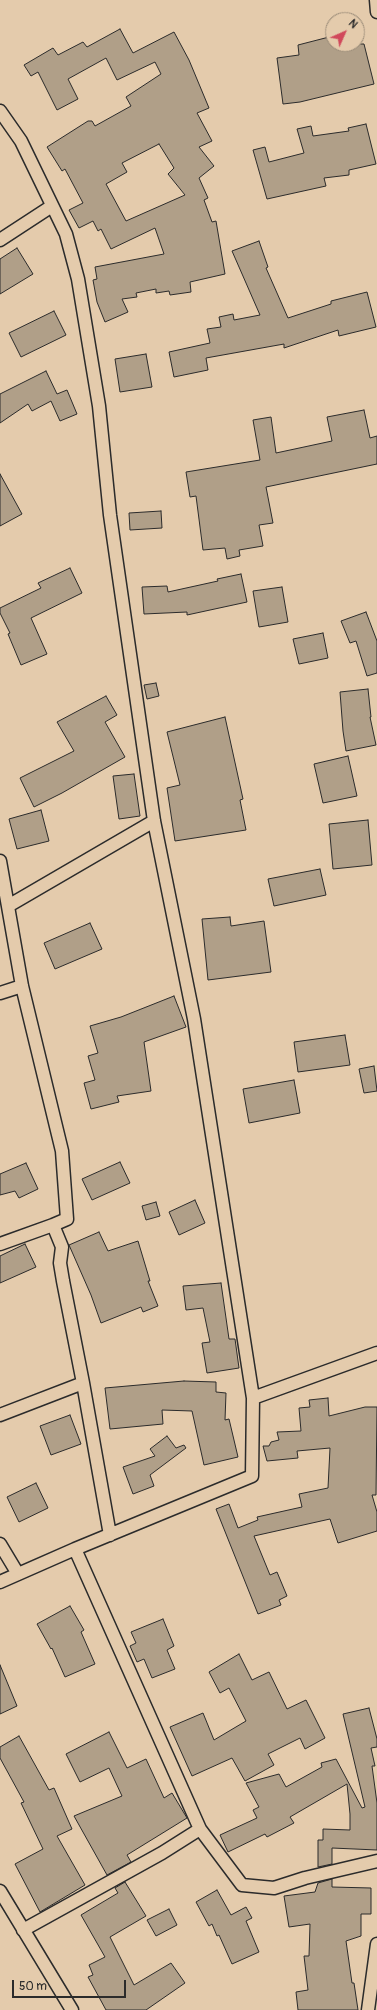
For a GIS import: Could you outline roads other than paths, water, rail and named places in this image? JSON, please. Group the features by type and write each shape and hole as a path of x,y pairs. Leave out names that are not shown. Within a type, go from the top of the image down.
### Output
{"street":[{"path":"376,0 377,12"},
{"path":"0,111 20,141 66,234 78,279 99,406 110,515 154,821 194,1019 253,1398 252,1476 0,1582"},
{"path":"0,240 52,206"},
{"path":"8,906 154,821"},
{"path":"0,861 22,986 62,1151 67,1219 0,1244"},
{"path":"0,993 22,986"},
{"path":"53,1225 62,1247 60,1263 62,1275 84,1384 110,1535"},
{"path":"253,1398 377,1353"},
{"path":"0,1415 84,1384"},
{"path":"0,1544 18,1574"},
{"path":"75,1550 200,1830 242,1885 274,1888 305,1878 377,1861"},
{"path":"23,1930 162,1853 200,1830"},
{"path":"0,1891 72,2010"},
{"path":"368,2010 377,1944"}]}
